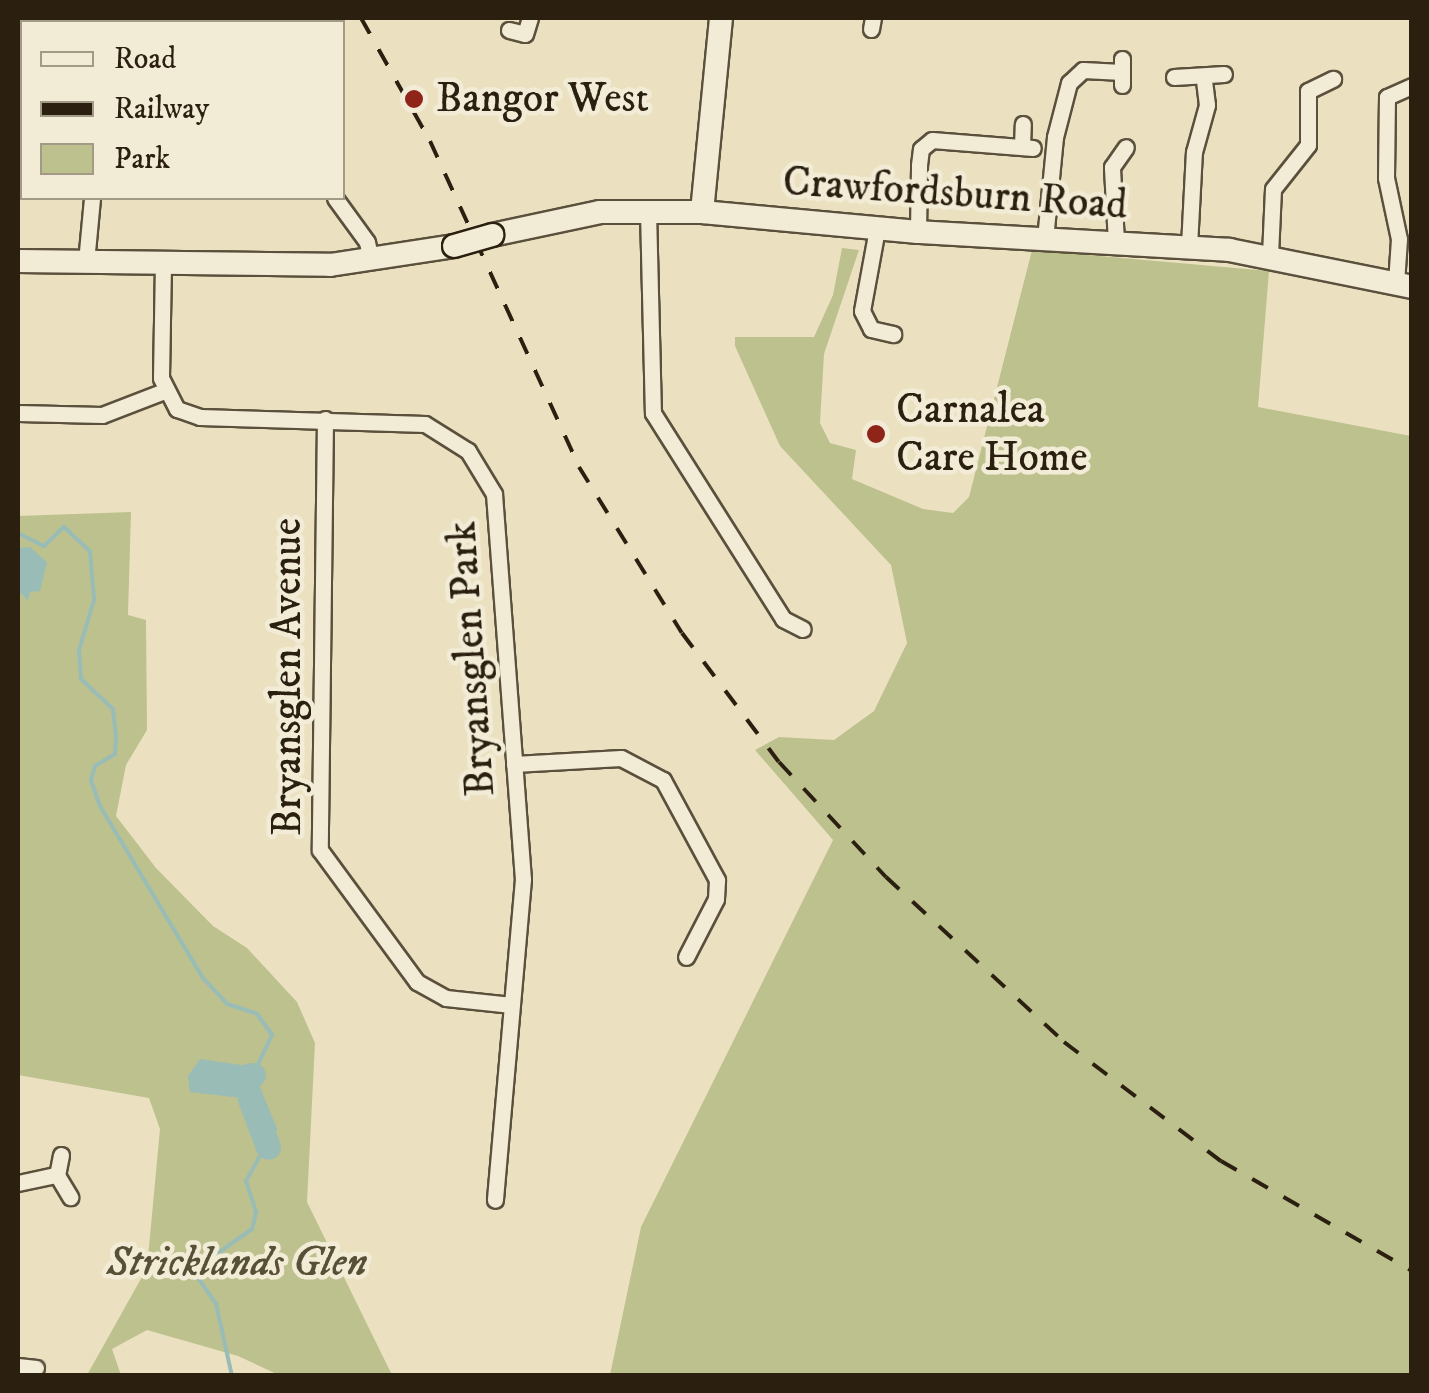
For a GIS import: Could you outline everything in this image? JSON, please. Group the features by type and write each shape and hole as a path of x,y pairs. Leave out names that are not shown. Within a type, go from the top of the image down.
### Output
{"main road":[{"path":"702,212 721,18"},
{"name":"Crawfordsburn Road","path":"18,261 371,262 454,246 557,219 648,210 918,232 1189,246 1270,255 1404,285"}],"street":[{"path":"509,30 525,34 530,18"},
{"path":"1046,239 1055,137 1069,83 1083,70 1122,72"},
{"path":"1174,77 1204,80 1224,74"},
{"path":"1270,255 1273,189 1298,162 1312,130 1303,85 1333,79"},
{"path":"1189,246 1194,152 1207,105 1204,80"},
{"path":"1404,285 1386,178 1387,97 1412,86"},
{"path":"918,232 921,148 932,140 1027,148 1023,124"},
{"path":"1116,242 1112,168 1126,147"},
{"path":"86,262 92,200"},
{"path":"336,200 368,242 371,262"},
{"path":"648,210 653,412 783,619 804,630"},
{"path":"877,229 862,312 871,329 893,334"},
{"path":"18,412 102,414 164,391 163,264"},
{"name":"Bryansglen Park","path":"164,391 192,416 425,424 458,442 484,471 498,518 523,880 495,1200"},
{"name":"Bryansglen Avenue","path":"324,419 320,850 417,982 456,1000 512,1005"},
{"path":"514,764 622,758 663,780 716,880 716,899 686,957"},
{"path":"61,1155 57,1174 70,1196"},
{"path":"18,1183 57,1174"},
{"path":"18,1366 36,1368"}],"green space":[{"path":"842,248 859,250 824,354 820,423 830,443 856,450 852,479 923,509 953,513 969,497 1032,250 1269,271 1258,407 1411,436 1411,1375 610,1375 641,1227 833,840 755,750 779,737 834,740 874,711 907,643 891,565 780,446 735,346 735,337 814,337 833,295"},
{"name":"Stricklands Glen","path":"131,512 128,615 146,620 147,730 126,765 116,816 156,868 213,926 247,948 297,1002 315,1043 307,1202 392,1375 279,1375 238,1356 147,1330 112,1349 121,1375 87,1375 147,1268 160,1129 149,1098 18,1075 18,516"}],"water":[{"path":"30,547 47,562 40,591 30,592 28,601 21,593 18,599 18,548"},
{"path":"200,1059 241,1065 250,1099 190,1092 188,1076"}],"waterway":[{"path":"18,533 44,546 64,527 90,551 94,600 79,650 81,679 113,709 116,738 115,754 95,766 91,780 100,806 203,978 227,1004 257,1014 272,1035 253,1075 275,1129 246,1181 256,1212 252,1229 205,1262 198,1278 216,1304 232,1376"},
{"path":"244,1077 253,1075"},
{"path":"250,1099 268,1147"}],"railway":[{"path":"361,18 430,141 579,467 682,633 779,762 886,877 1064,1042 1221,1161 1412,1271"}],"place":[{"name":"Bangor West","path":"414,99"},
{"name":"Carnalea Care Home","path":"876,434"}]}
